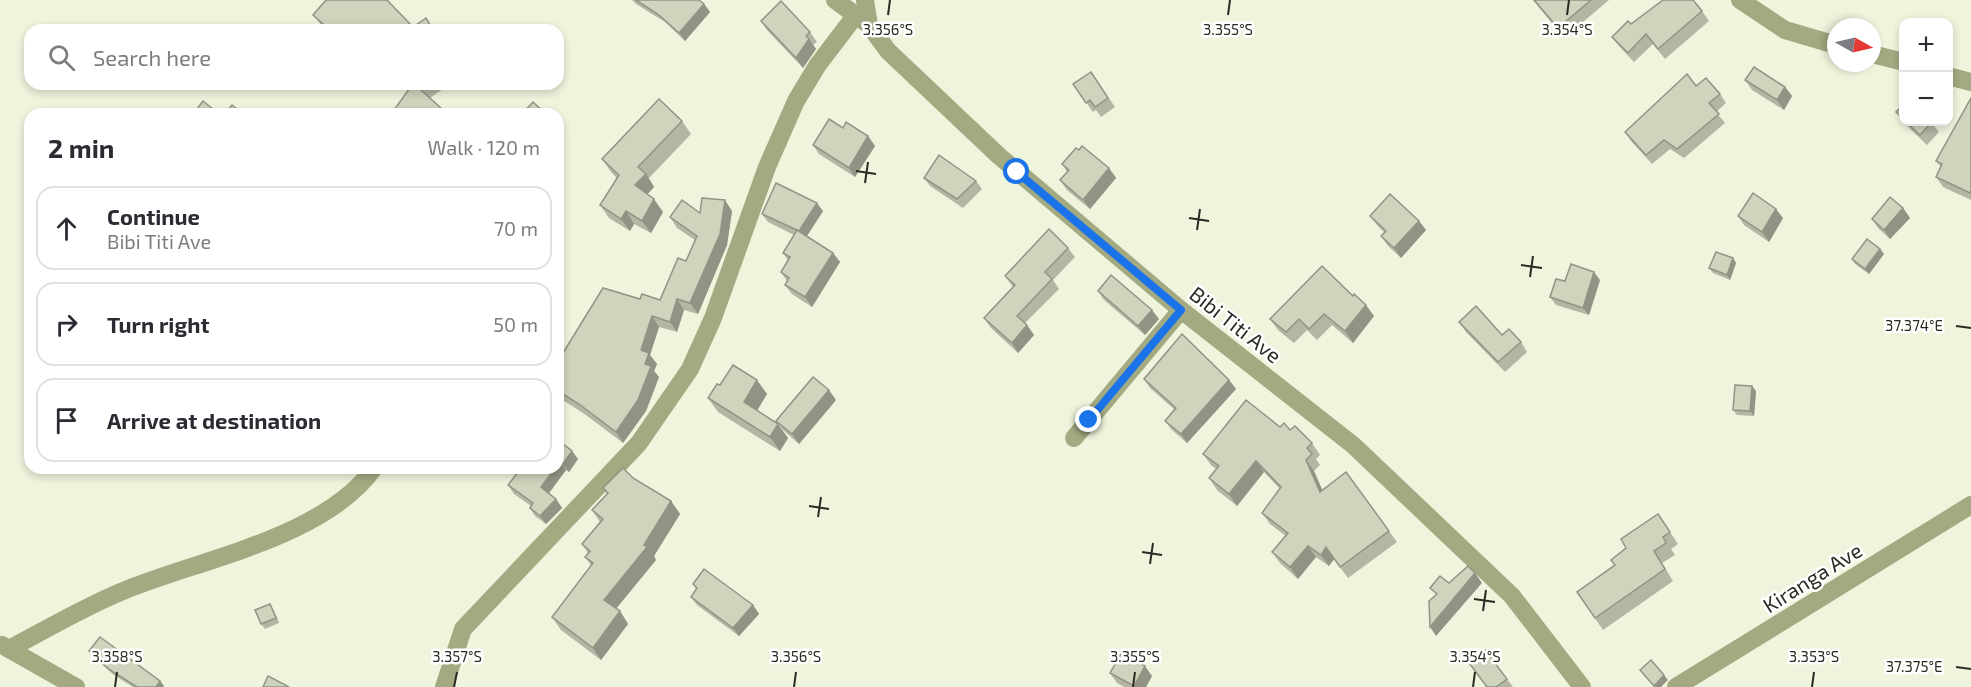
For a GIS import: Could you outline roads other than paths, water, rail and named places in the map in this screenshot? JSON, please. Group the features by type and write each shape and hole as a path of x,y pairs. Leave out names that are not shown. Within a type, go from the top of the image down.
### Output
{"street":[{"path":"444,687 463,628 639,443 670,402 690,369 713,318 767,167 796,101 817,66 862,20 836,0"},
{"name":"Bibi Titi Ave","path":"865,0 862,20 888,51 999,156 1181,310 1353,445 1411,498 1512,596 1582,687"},
{"path":"1749,2 1785,30 1827,42"},
{"path":"1881,56 1899,61"},
{"path":"1953,77 1971,82"},
{"path":"1074,438 1181,310"},
{"path":"5,647 124,591 195,567 294,527 339,505 370,474"},
{"name":"Kiranga Ave","path":"1676,687 1971,505"},
{"path":"5,647 76,687"}]}
